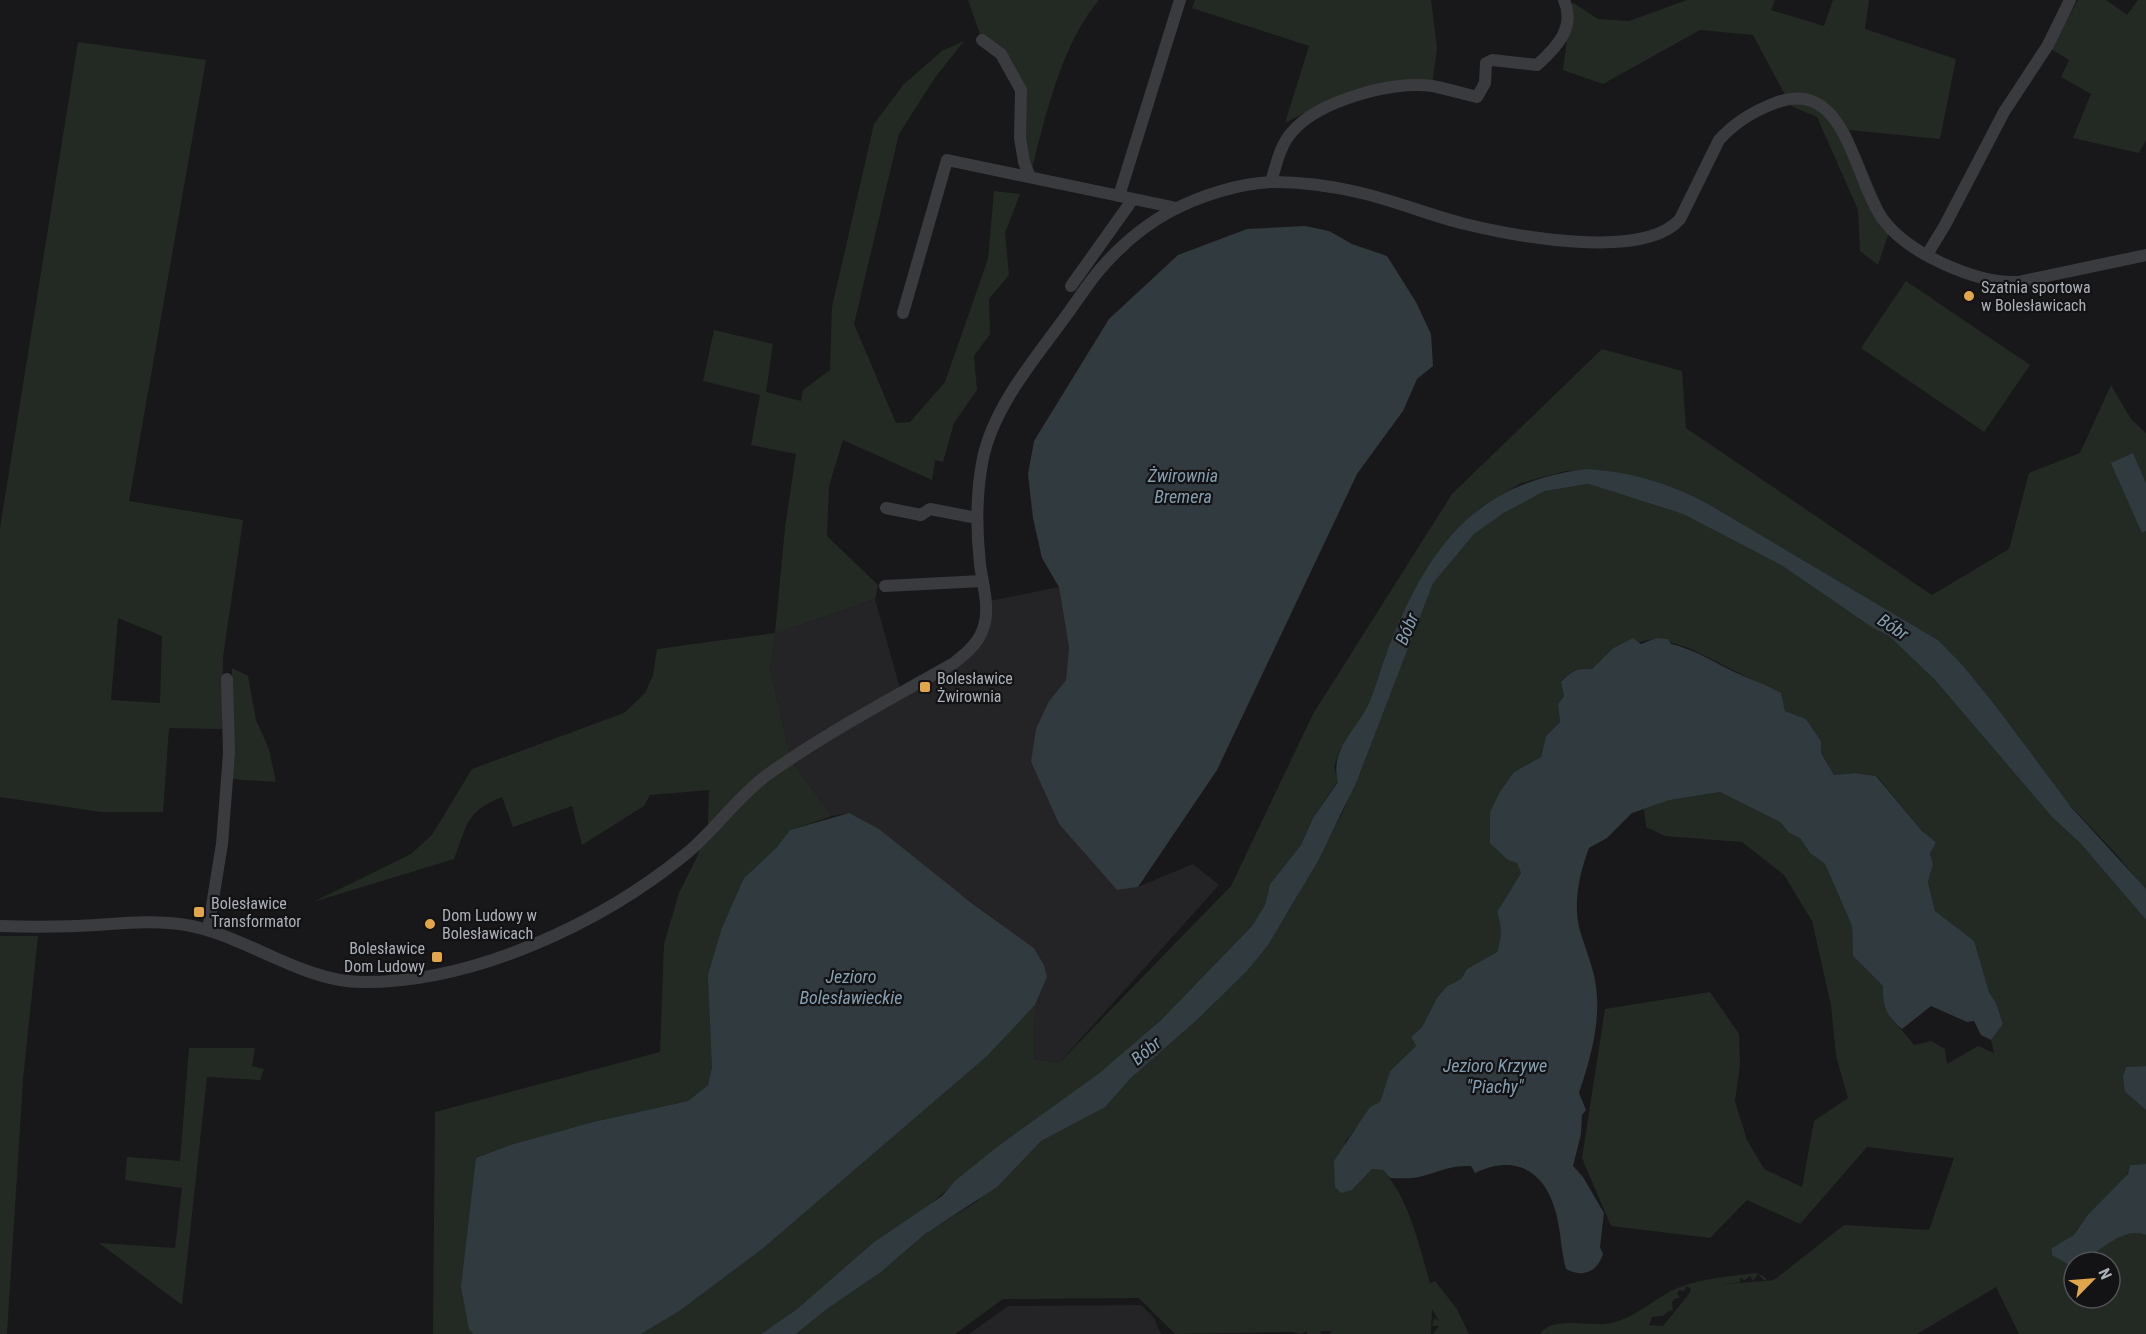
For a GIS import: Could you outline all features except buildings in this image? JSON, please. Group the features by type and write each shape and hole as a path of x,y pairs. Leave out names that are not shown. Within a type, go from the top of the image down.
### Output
{"street":[{"path":"1119,196 1180,0"},
{"path":"1271,182 1279,153 1291,132 1313,113 1366,92 1413,86 1432,86 1477,97 1485,83 1486,63 1492,60 1537,65 1565,36 1564,0"},
{"path":"1928,254 1998,121 2030,69 2048,45 2070,0"},
{"path":"982,40 1001,54 1021,90 1020,138 1024,162 1030,177"},
{"path":"0,926 38,927 166,922 208,930 334,979 393,980 456,969 532,944 637,891 704,838 764,777 965,654 976,644 986,620 977,518 984,453 1008,400 1098,271 1142,230 1178,208 1220,193 1271,182 1355,191 1465,224 1517,235 1593,242 1632,241 1658,236 1674,226 1680,219 1719,140 1726,132 1760,109 1779,101 1801,97 1810,98 1823,106 1840,128 1871,199 1886,224 1901,237 1928,254 1971,276 1998,283 2044,278 2146,255"},
{"path":"903,314 947,160 1178,208"},
{"path":"1071,286 1133,199"},
{"path":"886,508 921,515 930,509 977,518"},
{"path":"885,585 982,581"},
{"path":"208,930 222,844 229,753 227,679"}],"shaded area":[{"path":"968,0 1099,0 1074,38 1064,61 1048,108 1030,177 1016,78 982,40"},
{"path":"1195,0 1431,0 1437,48 1432,86 1356,97 1320,107 1285,123 1309,46 1192,8"},
{"path":"1687,0 1775,0 1771,10 1824,26 1833,0 1869,0 1865,29 1956,59 1940,139 1849,130 1891,226 1878,265 1860,251 1858,210 1817,117 1791,106 1753,35 1700,30 1603,84 1563,70 1572,2 1598,19 1629,21"},
{"path":"2078,0 2106,0 2127,15 2138,0 2146,0 2146,140 2139,153 2073,138 2091,94 2061,77 2069,60 2051,49"},
{"path":"964,41 934,79 899,134 854,324 896,423 910,422 945,382 988,259 994,191 1020,194 1005,233 1009,275 989,299 990,334 974,356 977,390 954,423 943,462 935,460 932,480 843,440 829,486 827,536 878,585 875,599 775,634 770,669 791,760 832,816 790,830 776,848 744,878 712,1040 712,1067 708,1085 688,1101 593,1122 510,1145 476,1158 469,1329 473,1334 433,1334 435,1112 660,1052 664,944 679,893 697,857 708,824 709,790 650,795 644,806 582,845 572,806 513,827 502,797 481,808 469,820 454,859 313,902 411,854 432,835 472,769 624,713 645,693 653,675 657,649 775,633 785,528 796,454 751,445 760,395 703,381 714,330 773,344 766,392 801,401 803,390 830,370 832,307 874,124 904,84 942,51"},
{"path":"78,42 206,60 129,501 243,520 223,657 222,729 169,728 163,812 101,812 0,797 0,528","holes":["118,618 162,636 160,703 111,700"]},
{"path":"1906,281 2030,365 1984,432 1861,348"},
{"path":"1602,349 1682,371 1686,428 1932,595 2009,549 2029,473 2080,453 2111,385 2131,419 2146,433 2146,483 2133,453 2142,533 2146,531 2146,890 2065,800 1998,709 1938,640 1707,504 1601,470 1566,471 1521,483 1481,507 1455,534 1386,653 1370,703 1352,736 1339,751 1334,767 1338,781 1313,818 1301,845 1270,884 1265,905 1252,926 1161,1020 1098,1074 998,1146 928,1206 874,1242 797,1309 761,1334 641,1334 725,1276 805,1211 948,1088 1035,1005 1034,1059 1059,1063 1231,886 1313,714 1452,494"},
{"path":"1589,484 1683,514 1781,565 1873,628 1889,636 1935,680 2052,817 2081,844 2146,920 2146,1066 2126,1067 2125,1092 2146,1110 2146,1164 2130,1165 2127,1175 2114,1193 2081,1225 2075,1234 2072,1250 2062,1250 2062,1310 2122,1310 2122,1250 2098,1250 2128,1234 2146,1235 2146,1334 2019,1334 1996,1287 1917,1334 1540,1334 1545,1328 1561,1323 1606,1324 1616,1322 1671,1291 1698,1281 1757,1273 1766,1278 1766,1281 1774,1280 1844,1225 1929,1230 1954,1158 1867,1147 1800,1224 1747,1200 1710,1238 1611,1226 1582,1158 1605,1009 1710,992 1739,1034 1740,1065 1735,1101 1747,1140 1764,1169 1802,1187 1814,1121 1848,1098 1836,1056 1831,1005 1812,921 1784,875 1742,842 1665,836 1646,827 1644,809 1670,800 1720,792 1780,822 1789,833 1800,838 1810,853 1825,864 1852,926 1853,956 1883,986 1883,996 1888,1012 1914,1045 1931,1041 1945,1049 1947,1064 1978,1046 1994,1053 1991,1040 2003,1024 1996,1003 1989,992 1977,953 1935,911 1928,882 1933,864 1930,854 1936,842 1922,831 1877,776 1855,773 1834,775 1821,753 1821,741 1806,719 1785,711 1781,694 1689,648 1656,638 1612,649 1592,669 1575,671 1561,681 1564,696 1558,704 1560,722 1546,736 1541,757 1514,772 1490,812 1508,860 1518,863 1521,873 1497,912 1501,932 1497,952 1467,969 1461,979 1447,986 1437,998 1422,1027 1411,1037 1416,1046 1390,1071 1380,1102 1370,1107 1366,1116 1345,1142 1352,1190 1372,1169 1383,1170 1407,1209 1430,1283 1435,1281 1457,1309 1469,1334 1433,1334 1439,1326 1432,1326 1434,1318 1439,1321 1432,1309 1431,1334 1330,1334 1331,1331 1320,1331 1321,1334 1307,1334 1307,1331 1301,1334 1292,1332 1175,1334 1139,1298 1003,1299 955,1334 796,1334 827,1309 881,1272 926,1233 976,1202 1041,1141 1105,1106 1131,1078 1199,1018 1247,971 1267,945 1294,902 1343,812 1433,582 1473,533 1545,491","holes":["1758,1274 1765,1281 1724,1284 1740,1282 1740,1278 1745,1280 1750,1276 1753,1281","1687,1286 1691,1289 1663,1326 1649,1325 1652,1317 1663,1316 1670,1310 1673,1311 1672,1302 1680,1298 1677,1294 1679,1290 1684,1291"]},
{"path":"1059,587 1069,648 1066,680 1049,701 1031,762 1059,824 1117,890 1138,887 1193,864 1219,885 1059,1063 1034,1059 1035,1005 1047,977 1044,965 1034,948 849,813 832,816 791,760 770,669 775,634 875,599 901,692 976,644 985,602"},
{"path":"232,668 248,676 256,720 269,749 276,782 231,779"},
{"path":"0,936 38,936 23,1080 7,1334 0,1334"},
{"path":"189,1048 255,1048 252,1066 264,1069 260,1080 207,1077 182,1305 99,1243 175,1248 182,1188 125,1180 127,1157 180,1161"},
{"path":"1141,1305 1154,1318 1161,1334 969,1334 1008,1306"}],"water":[{"name":"Żwirownia Bremera","path":"1305,226 1329,231 1352,244 1387,256 1416,302 1431,334 1433,366 1417,379 1403,411 1357,474 1217,770 1138,887 1117,890 1059,824 1031,762 1036,729 1049,701 1066,680 1069,648 1059,587 1042,558 1033,518 1028,474 1034,441 1109,319 1178,255 1247,229"},
{"path":"2133,453 2146,483 2146,531 2142,533 2111,463"},
{"name":"Bóbr","path":"1587,469 1635,476 1664,484 1708,504 1938,640 1964,667 1998,709 2071,807 2146,889 2146,920 2081,844 2052,817 1935,680 1889,636 1873,628 1781,565 1683,514 1588,484 1545,491 1502,514 1474,534 1433,583 1356,783 1318,861 1268,945 1247,971 1199,1018 1131,1078 1105,1107 1041,1141 997,1187 925,1234 881,1272 827,1309 796,1334 761,1334 797,1309 874,1242 942,1196 955,1181 998,1146 1098,1074 1161,1020 1252,926 1265,905 1270,884 1301,845 1313,818 1338,782 1336,770 1341,749 1370,701 1403,613 1438,551 1460,526 1484,505 1513,489 1547,477"},
{"name":"Jezioro Krzywe \"Piachy\"","path":"1633,638 1641,644 1656,638 1668,639 1671,644 1698,654 1781,693 1785,711 1806,719 1821,741 1821,753 1834,775 1855,773 1876,776 1922,831 1936,842 1930,854 1933,864 1928,882 1935,911 1974,941 1989,992 1996,1003 2003,1024 1991,1040 1981,1035 1974,1021 1967,1022 1931,1006 1902,1029 1886,1010 1883,986 1853,956 1852,926 1825,864 1810,853 1800,838 1789,833 1780,822 1720,792 1670,800 1632,813 1607,838 1589,848 1578,891 1578,924 1595,981 1597,1009 1592,1046 1579,1093 1586,1110 1582,1115 1581,1134 1573,1166 1583,1177 1604,1213 1600,1247 1603,1254 1593,1269 1589,1272 1578,1273 1566,1269 1558,1220 1551,1198 1536,1176 1526,1170 1503,1165 1475,1173 1471,1166 1464,1166 1419,1177 1390,1178 1383,1170 1372,1169 1352,1190 1341,1193 1335,1187 1334,1161 1370,1107 1380,1102 1390,1071 1416,1046 1411,1037 1422,1027 1437,998 1447,986 1461,979 1467,969 1497,952 1501,932 1497,912 1521,873 1517,863 1508,860 1490,843 1490,812 1514,772 1541,757 1546,736 1560,722 1558,704 1564,696 1561,682 1575,671 1592,669 1612,649"},
{"name":"Jezioro Bolesławieckie","path":"849,813 879,829 969,901 1034,948 1044,965 1047,977 1035,1005 987,1056 762,1249 679,1311 641,1334 473,1334 469,1329 461,1287 476,1158 510,1145 593,1122 688,1101 708,1085 712,1067 708,975 722,928 744,878 776,848 790,830"},
{"path":"2146,1066 2146,1110 2125,1092 2123,1077 2126,1067"},
{"path":"2146,1164 2146,1235 2138,1233 2122,1236 2099,1250 2062,1250 2062,1261 2052,1255 2052,1248 2074,1235 2087,1216 2128,1174 2130,1165"}],"place":[{"name":"Szatnia sportowa w Bolesławicach","path":"1969,296"},
{"name":"Bolesławice Żwirownia","path":"925,687"},
{"name":"Bolesławice Transformator","path":"199,912"},
{"name":"Dom Ludowy w Bolesławicach","path":"430,924"},
{"name":"Bolesławice Dom Ludowy","path":"437,957"}]}
